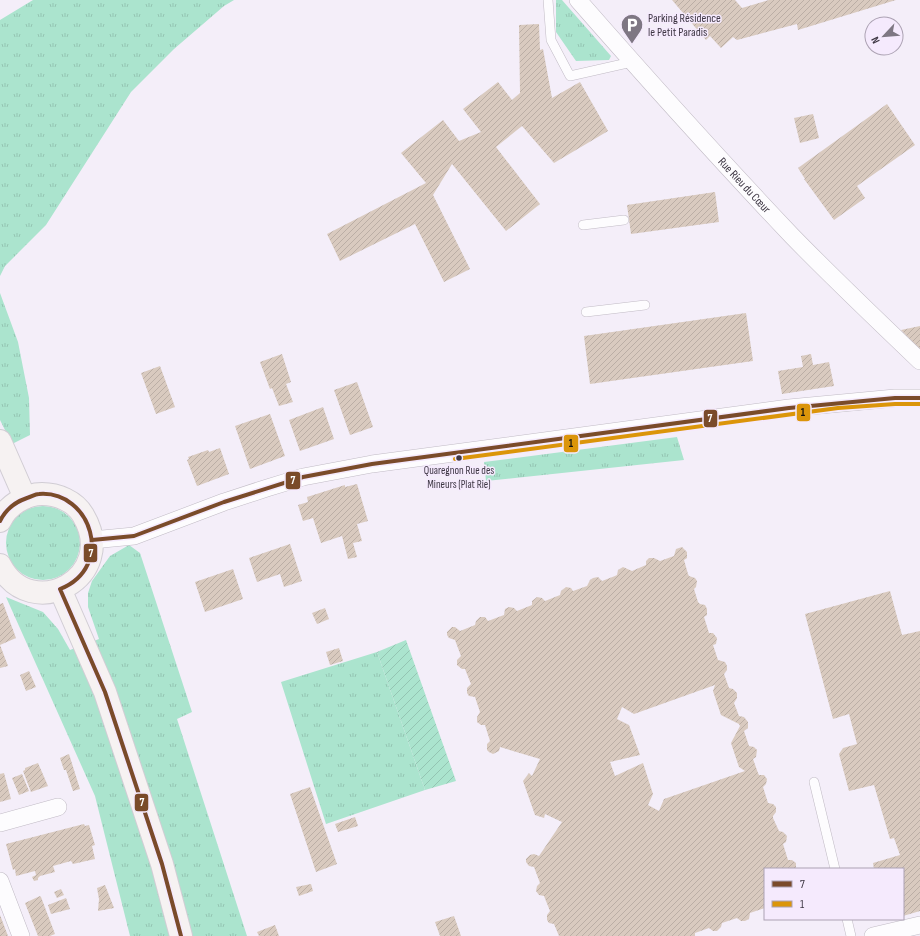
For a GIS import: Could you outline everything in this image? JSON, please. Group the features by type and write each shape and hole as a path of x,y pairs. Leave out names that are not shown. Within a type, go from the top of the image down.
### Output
{"main road":[{"path":"0,441 25,498"},
{"path":"0,521 2,516 12,505 25,498 40,494 55,495 70,501 81,512 89,525 92,540 91,556 85,570 74,582 60,589 48,592 35,592 23,588 12,581 1,570"},
{"path":"60,589 105,692 162,864 181,936"}],"street":[{"name":"Rue Rieu du Cœur","path":"578,0 632,62 794,237 920,362"},
{"path":"92,540 134,536 224,502 303,477 372,464 802,407 895,398 920,398"},
{"path":"0,823 58,807"},
{"path":"0,881 21,936"},
{"path":"873,936 920,924"}],"lane":[{"path":"548,0 551,40 570,76 632,62"},
{"path":"583,225 624,220"},
{"path":"586,312 645,305"},
{"path":"814,782 835,868"},
{"path":"847,920 851,936"}],"green space":[{"path":"33,0 234,0 224,6 174,49 131,92 46,225 5,266 0,276 0,20"},
{"path":"556,0 562,0 611,56 609,60 576,61 556,32"},
{"path":"0,293 18,342 29,398 30,435 12,444 0,420"},
{"path":"677,437 684,460 486,481 484,462"},
{"path":"43,506 64,512 74,522 80,543 74,564 64,574 43,580 22,574 12,564 6,543 12,522 22,512"},
{"path":"129,545 140,553 192,712 177,719 247,936 130,936 95,796 6,597 43,612 58,629 70,650 99,639 88,607 88,593 92,581 110,556"},
{"path":"406,640 456,781 425,790 377,652"},
{"path":"377,652 425,790 326,824 281,682"}],"building":[{"path":"672,0 735,0 742,8 769,0 896,0 798,30 797,24 737,40 733,37 721,48 710,36 706,40"},
{"path":"539,24 540,50 543,49 552,98 580,82 608,131 554,163 522,126 496,147 540,204 506,231 452,164 433,195 470,269 444,282 415,224 340,261 327,234 426,183 401,153 443,120 459,141 481,132 463,109 498,82 512,100 520,93 519,25"},
{"path":"887,104 915,145 857,186 865,198 834,220 804,179 798,168"},
{"path":"813,114 819,138 800,143 794,118"},
{"path":"715,192 719,222 631,234 627,205"},
{"path":"746,313 753,361 590,384 584,336"},
{"path":"920,326 920,350 901,330"},
{"path":"282,354 291,382 286,384 293,402 279,406 272,388 270,389 260,362"},
{"path":"811,354 813,365 829,362 834,386 782,394 778,371 803,367 801,356"},
{"path":"160,366 175,407 156,414 141,373"},
{"path":"357,382 373,427 350,435 334,390"},
{"path":"323,407 334,439 300,451 289,420"},
{"path":"270,414 285,456 250,469 235,426"},
{"path":"220,448 229,474 197,486 187,460 189,459 188,457 208,450 209,452"},
{"path":"357,484 368,521 357,524 362,541 353,543 357,557 348,559 342,536 321,543 313,518 303,521 298,505 308,502 307,497 345,485 345,487"},
{"path":"290,544 302,581 284,587 280,574 257,582 249,558"},
{"path":"682,547 687,552 687,558 684,560 688,574 697,581 694,589 698,602 705,605 707,609 707,615 704,617 709,633 713,633 717,638 716,644 713,645 718,660 725,662 727,666 727,670 724,674 729,688 733,689 737,693 737,698 734,703 739,716 744,717 748,722 748,728 744,731 749,746 754,747 757,750 756,757 753,759 759,775 764,775 767,779 766,784 763,787 768,803 773,804 776,807 776,812 773,818 779,831 783,832 787,836 786,842 783,844 788,860 792,860 796,863 796,868 764,868 764,908 750,913 749,919 745,921 741,921 737,918 722,923 721,927 717,931 713,931 709,928 695,933 695,936 559,936 554,924 549,923 547,920 547,915 550,911 544,896 539,895 536,891 537,886 540,883 534,867 529,866 526,862 526,859 530,855 534,854 539,856 562,822 545,814 544,818 535,815 523,781 529,773 532,776 540,759 500,747 499,751 493,754 487,750 487,744 490,741 485,725 481,725 477,722 477,717 480,712 475,697 469,696 467,693 467,688 471,684 465,669 462,669 457,665 457,660 461,656 455,640 449,638 447,632 452,627 455,627 460,631 475,625 476,621 480,617 485,617 488,621 504,615 505,609 509,607 514,608 517,611 532,605 532,601 537,597 542,598 545,601 560,595 561,591 566,587 571,588 573,591 587,586 593,578 598,577 602,581 617,575 618,570 623,567 632,571 646,565 646,561 649,558 654,558 660,561 674,556 676,549","holes":["715,685 713,691 721,715 739,724 740,726 731,743 739,767 745,771 664,799 659,811 648,805 653,794 643,763 615,776 610,762 640,755 629,725 617,719 622,707 634,714"]},
{"path":"233,569 243,599 205,612 195,582"},
{"path":"890,591 902,635 920,631 920,911 904,916 904,868 874,868 873,863 900,855 894,838 890,839 874,785 849,791 839,754 843,748 857,744 849,714 833,719 805,614"},
{"path":"3,603 16,638 0,645 0,604"},
{"path":"325,608 329,619 317,624 312,613"},
{"path":"0,645 8,666 0,668"},
{"path":"339,648 343,661 330,665 326,652"},
{"path":"29,671 36,687 26,691 20,675"},
{"path":"69,754 80,789 73,791 60,758"},
{"path":"38,763 48,786 31,792 23,771 25,768"},
{"path":"4,773 11,799 0,802 0,774"},
{"path":"22,774 29,791 19,795 12,778"},
{"path":"310,787 337,864 316,872 290,794"},
{"path":"355,817 358,826 338,832 335,824"},
{"path":"84,824 85,826 89,825 95,845 92,846 95,859 73,864 71,861 53,866 55,872 40,876 38,880 34,881 32,877 36,875 35,871 16,876 6,844"},
{"path":"311,884 313,891 299,896 296,887"},
{"path":"105,885 114,908 98,911 99,899 97,888"},
{"path":"61,889 64,895 57,898 54,892"},
{"path":"40,896 55,934 50,936 38,936 25,903"},
{"path":"66,898 70,909 51,914 48,905"},
{"path":"0,915 8,936 0,936"},
{"path":"454,916 461,936 440,936 435,922"},
{"path":"275,925 279,936 259,936 257,932"}],"transit line":[{"name":"7","path":"92,540 134,536 224,502 303,477 372,464 789,408 895,398 920,398"},
{"name":"1","path":"455,459 838,408 895,404 920,404"},
{"name":"7","path":"0,521 8,510 23,500 38,494 57,496 72,504 83,516 90,532 92,548 88,564 77,578 60,589 105,692 162,864 181,936"}],"place":[{"name":"Parking Résidence le Petit Paradis","path":"632,44"},
{"name":"Quaregnon Rue des Mineurs (Plat Rie)","path":"459,458"}]}
